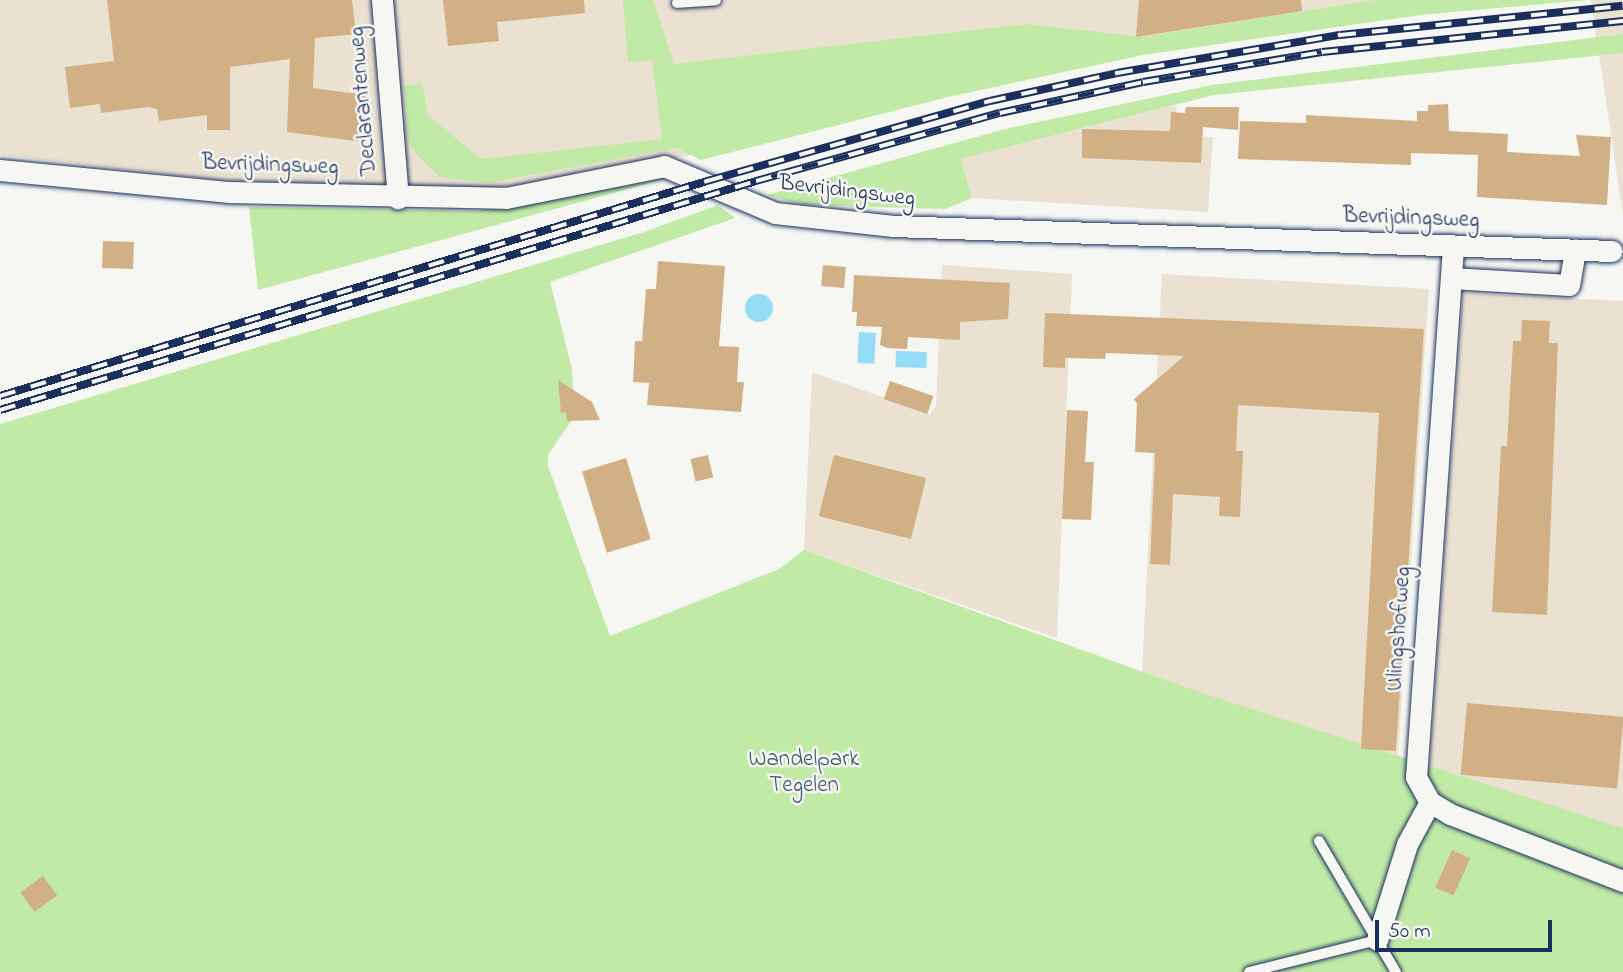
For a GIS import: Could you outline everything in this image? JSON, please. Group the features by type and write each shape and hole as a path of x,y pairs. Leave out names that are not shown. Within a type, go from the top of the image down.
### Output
{"street":[{"name":"Declarantenweg","path":"382,0 398,198"},
{"name":"Bevrijdingsweg","path":"0,170 230,192 398,198 506,198 664,166 775,213 894,226 1612,251"},
{"name":"Ulingshofweg","path":"1430,802 1416,777 1453,247"},
{"path":"1451,278 1569,285 1575,250"},
{"path":"1377,940 1407,844 1430,802 1450,814 1623,881"}],"lane":[{"path":"677,4 716,0"},
{"path":"1319,841 1396,972"},
{"path":"1249,972 1377,940"}],"shaded area":[{"path":"0,0 1374,0 1142,38 1027,24 758,143 507,188 254,184 0,155"},
{"path":"1591,0 1623,0 1623,34 1596,38"},
{"path":"1623,53 1623,216 1599,54"},
{"path":"1172,106 1177,107 1176,136 1213,137 1208,212 972,198 961,159"},
{"path":"942,265 1072,274 1057,638 804,550 812,372 930,414 936,406"},
{"path":"1162,274 1429,289 1397,771 1142,671"},
{"path":"1463,293 1623,301 1623,828 1429,771"}],"green space":[{"path":"623,0 653,0 674,64 1027,24 1142,37 1374,0 1587,0 1420,15 1143,55 948,97 701,160 676,148 488,183 440,177 416,154 408,140 404,86 422,83 428,115 481,159 662,139 652,60 628,62"},
{"path":"1623,34 1623,53 1214,95 961,159 972,198 945,209 803,205 767,195 1005,129 1212,85"},
{"path":"653,176 665,179 258,290 249,207 479,211"},
{"name":"Wandelpark Tegelen","path":"718,205 735,218 550,282 572,369 574,417 548,455 548,466 610,636 779,569 804,550 1202,693 1623,828 1623,972 0,972 0,424 644,232"}],"water":[{"path":"759,294 769,298 773,308 769,318 759,322 749,318 745,308 749,298"},
{"path":"859,332 876,333 874,364 857,363"},
{"path":"896,351 927,352 926,368 895,367"}],"building":[{"path":"107,0 352,0 356,34 315,38 313,88 365,95 363,142 287,132 290,59 230,67 230,130 207,130 207,115 159,121 157,109 148,107 101,113 100,104 70,108 65,67 114,61"},
{"path":"443,0 584,0 585,13 497,22 499,41 448,46"},
{"path":"1139,0 1301,0 1302,11 1136,37"},
{"path":"1448,104 1449,131 1508,134 1507,152 1580,156 1576,135 1611,137 1607,205 1477,197 1478,155 1411,153 1411,165 1238,159 1240,121 1306,123 1306,115 1417,121 1417,111 1428,111 1428,105"},
{"path":"1186,107 1239,107 1238,130 1203,127 1201,163 1082,158 1082,129 1170,131 1171,112 1185,113"},
{"path":"103,241 134,242 133,269 102,268"},
{"path":"658,261 725,266 719,346 739,347 737,382 744,382 741,412 647,405 649,383 633,382 635,341 642,341 646,289 656,289"},
{"path":"823,265 846,267 844,288 821,286"},
{"path":"854,275 1010,283 1008,319 960,322 960,340 908,337 907,349 887,348 880,345 882,327 856,326 857,312 852,312"},
{"path":"1045,313 1424,329 1396,751 1361,749 1379,413 1238,405 1236,451 1243,451 1240,517 1219,516 1220,497 1173,494 1170,565 1150,564 1155,453 1135,452 1137,404 1134,399 1184,356 1106,353 1105,359 1065,358 1065,368 1043,367"},
{"path":"1522,320 1550,321 1549,343 1558,343 1547,615 1492,612 1501,446 1507,446 1513,341 1521,341"},
{"path":"558,380 592,402 600,420 567,421 566,412 561,413"},
{"path":"890,381 933,396 927,414 884,399"},
{"path":"1067,410 1088,411 1085,462 1094,462 1091,520 1062,519"},
{"path":"708,455 713,477 696,481 690,459"},
{"path":"834,455 926,478 911,539 819,516"},
{"path":"626,458 651,539 607,553 582,471"},
{"path":"1467,703 1623,717 1617,788 1461,775"},
{"path":"1452,850 1470,858 1454,896 1435,887"},
{"path":"43,876 57,895 34,912 20,892"}],"railway":[{"path":"0,396 707,181 990,101 1117,73 1340,35 1623,6"},
{"path":"0,410 756,181 1000,113 1143,82 1322,52 1623,21"}]}
